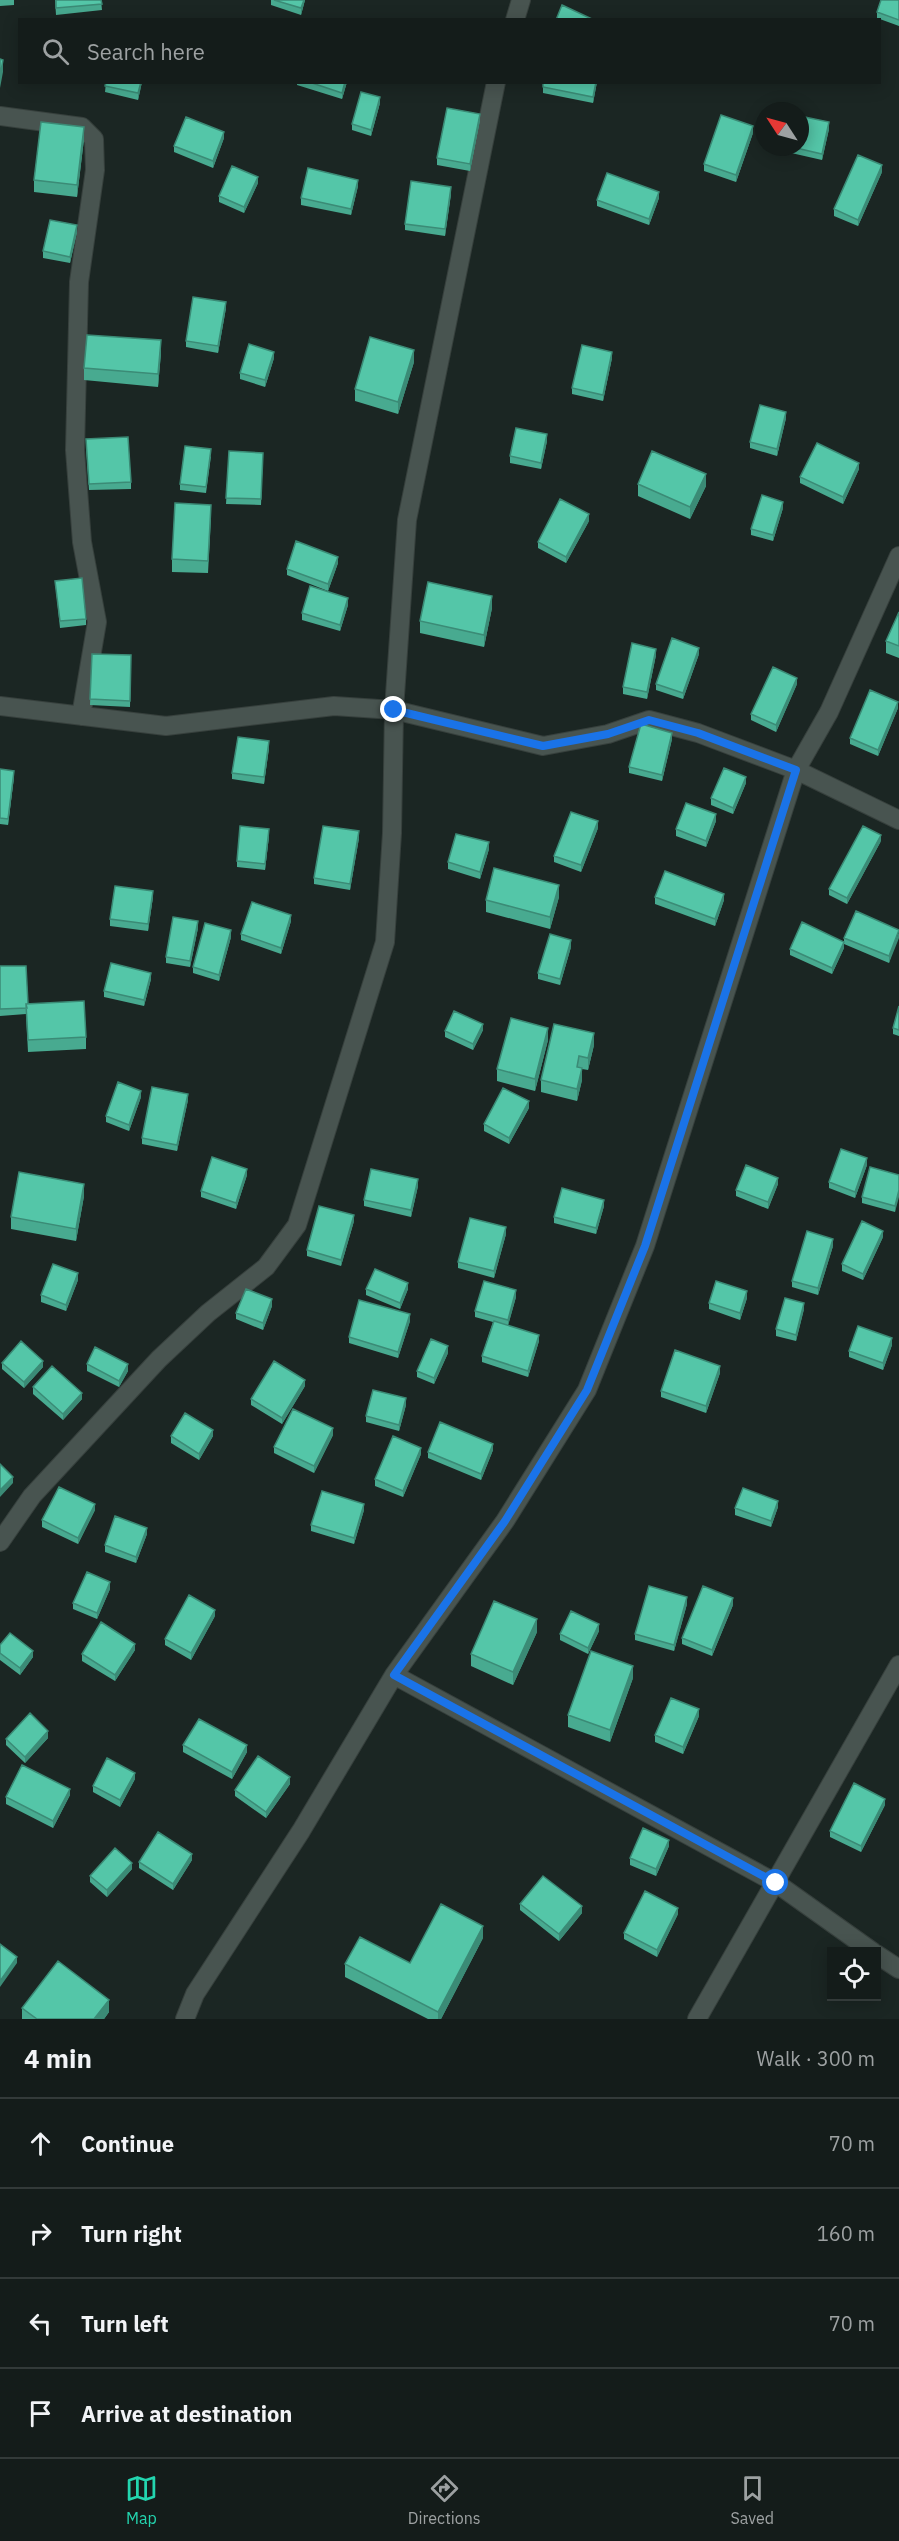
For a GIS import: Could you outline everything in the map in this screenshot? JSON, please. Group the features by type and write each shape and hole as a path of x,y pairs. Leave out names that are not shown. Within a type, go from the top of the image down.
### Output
{"street":[{"path":"515,18 521,0"},
{"path":"0,1542 32,1496 159,1359 208,1313 266,1267 297,1225 385,942 392,833 394,710 407,520 496,84"},
{"path":"0,116 82,126 94,139 95,170 79,282 75,450 82,542 97,622 81,716"},
{"path":"185,2019 195,1994 301,1831 394,1675 505,1521 587,1390 645,1246 796,770 829,712 899,556"},
{"path":"0,706 166,726 334,706 394,710 543,746 608,734 649,720 698,733 796,770 899,820"},
{"path":"697,2019 899,1665"},
{"path":"394,1675 776,1883 867,1947"},
{"path":"881,1957 899,1969"}],"building":[{"path":"56,0 101,0 102,4 56,8"},
{"path":"274,0 304,0 301,8"},
{"path":"881,0 899,0 899,20 877,12"},
{"path":"562,5 590,18 557,18"},
{"path":"0,59 3,60 0,76"},
{"path":"106,84 140,84 138,93 105,86"},
{"path":"315,84 344,84 342,93"},
{"path":"543,84 596,84 593,97 543,87"},
{"path":"361,92 380,97 371,130 352,124"},
{"path":"447,108 480,114 470,164 437,158"},
{"path":"721,115 753,126 736,175 704,164"},
{"path":"186,117 224,132 213,161 174,146"},
{"path":"809,118 829,122 822,154 809,151"},
{"path":"41,122 84,127 77,185 34,180"},
{"path":"858,155 882,165 858,220 834,209"},
{"path":"232,166 258,177 244,207 219,196"},
{"path":"308,168 358,180 351,209 301,198"},
{"path":"607,173 659,192 649,219 597,200"},
{"path":"411,181 451,187 445,229 405,224"},
{"path":"50,220 77,225 70,257 43,251"},
{"path":"193,297 226,302 218,346 186,341"},
{"path":"87,335 161,340 158,374 84,368"},
{"path":"370,337 414,350 398,402 355,389"},
{"path":"249,344 274,352 265,380 240,373"},
{"path":"582,345 612,352 603,395 572,388"},
{"path":"760,405 786,412 777,449 750,442"},
{"path":"516,428 547,434 541,463 510,456"},
{"path":"128,437 131,482 89,484 86,439"},
{"path":"817,443 859,463 843,497 800,477"},
{"path":"185,446 211,449 206,487 180,484"},
{"path":"229,451 263,453 261,499 226,498"},
{"path":"652,451 706,474 690,507 638,484"},
{"path":"762,495 783,502 773,535 751,529"},
{"path":"560,499 589,514 566,557 538,542"},
{"path":"175,503 211,505 208,561 172,559"},
{"path":"296,541 338,557 328,584 287,569"},
{"path":"82,578 86,619 60,621 55,581"},
{"path":"428,582 492,596 484,635 420,621"},
{"path":"310,586 348,598 340,625 302,613"},
{"path":"899,612 899,646 886,641"},
{"path":"672,638 699,648 683,693 656,684"},
{"path":"632,643 656,649 647,692 623,687"},
{"path":"92,654 131,655 130,701 90,699"},
{"path":"773,667 797,678 776,725 751,714"},
{"path":"870,690 898,702 878,750 850,738"},
{"path":"641,724 672,733 662,775 629,767"},
{"path":"238,737 269,741 264,777 232,773"},
{"path":"724,768 746,777 733,808 711,798"},
{"path":"0,769 14,771 8,819 0,818"},
{"path":"686,803 716,814 706,841 676,829"},
{"path":"571,812 598,821 581,865 554,856"},
{"path":"240,826 269,829 265,864 237,861"},
{"path":"323,826 359,831 350,884 314,878"},
{"path":"863,826 881,835 847,898 829,889"},
{"path":"456,834 489,842 480,872 448,862"},
{"path":"494,868 559,885 550,917 486,900"},
{"path":"665,871 724,894 715,919 655,897"},
{"path":"115,886 153,891 148,924 110,919"},
{"path":"252,902 291,915 281,948 241,934"},
{"path":"856,911 899,930 889,956 844,938"},
{"path":"173,917 198,921 190,961 166,957"},
{"path":"802,922 844,942 832,968 790,949"},
{"path":"205,923 231,930 219,975 193,967"},
{"path":"550,934 571,940 560,979 538,973"},
{"path":"111,963 151,973 144,1000 104,991"},
{"path":"0,966 26,966 27,1008 0,1009"},
{"path":"84,1001 86,1037 28,1040 26,1004"},
{"path":"899,1006 899,1030 893,1028"},
{"path":"454,1011 483,1024 473,1044 445,1031"},
{"path":"511,1018 548,1028 535,1079 497,1069"},
{"path":"554,1024 594,1033 588,1058 579,1056 577,1067 582,1068 577,1089 541,1080"},
{"path":"118,1082 141,1091 129,1125 106,1116"},
{"path":"152,1087 188,1094 177,1145 142,1138"},
{"path":"503,1088 529,1101 509,1138 484,1124"},
{"path":"841,1149 867,1158 855,1192 829,1182"},
{"path":"212,1157 247,1169 236,1203 201,1191"},
{"path":"746,1165 778,1178 768,1202 736,1190"},
{"path":"870,1167 899,1175 899,1190 895,1206 862,1197"},
{"path":"371,1169 418,1179 411,1210 364,1200"},
{"path":"19,1172 84,1184 76,1229 11,1217"},
{"path":"562,1188 604,1200 596,1228 554,1217"},
{"path":"319,1206 354,1215 341,1260 307,1250"},
{"path":"470,1218 506,1227 494,1271 458,1262"},
{"path":"862,1221 883,1231 863,1274 842,1264"},
{"path":"807,1231 833,1239 818,1288 792,1281"},
{"path":"53,1264 78,1273 66,1305 41,1295"},
{"path":"375,1269 408,1283 400,1303 366,1289"},
{"path":"484,1281 516,1290 508,1320 475,1311"},
{"path":"716,1281 747,1291 740,1313 709,1303"},
{"path":"246,1289 272,1299 263,1323 236,1313"},
{"path":"785,1298 804,1303 796,1335 776,1329"},
{"path":"359,1300 410,1314 398,1352 349,1337"},
{"path":"494,1321 539,1335 528,1371 482,1356"},
{"path":"858,1326 892,1338 883,1363 849,1351"},
{"path":"431,1339 448,1346 434,1378 417,1371"},
{"path":"21,1341 43,1361 24,1382 2,1363"},
{"path":"95,1347 128,1364 119,1381 87,1364"},
{"path":"675,1350 720,1366 706,1406 661,1391"},
{"path":"274,1361 305,1380 282,1418 251,1399"},
{"path":"52,1366 82,1393 63,1414 33,1387"},
{"path":"373,1390 406,1398 399,1425 366,1416"},
{"path":"293,1409 333,1428 314,1466 274,1447"},
{"path":"185,1413 213,1430 199,1454 171,1436"},
{"path":"440,1422 493,1444 481,1474 428,1452"},
{"path":"393,1436 421,1448 403,1491 375,1479"},
{"path":"0,1464 13,1477 0,1490"},
{"path":"59,1487 95,1504 78,1538 42,1520"},
{"path":"743,1488 778,1501 771,1521 735,1508"},
{"path":"322,1491 364,1504 354,1538 311,1525"},
{"path":"115,1516 147,1528 136,1557 105,1545"},
{"path":"87,1572 110,1582 97,1613 73,1603"},
{"path":"649,1586 687,1597 674,1645 635,1634"},
{"path":"703,1586 733,1598 712,1650 682,1638"},
{"path":"189,1595 215,1610 191,1653 165,1639"},
{"path":"494,1601 537,1619 513,1672 471,1654"},
{"path":"571,1611 599,1624 588,1648 560,1634"},
{"path":"101,1622 135,1644 115,1675 82,1654"},
{"path":"10,1633 33,1651 20,1668 0,1653 0,1645"},
{"path":"591,1651 633,1666 610,1730 568,1715"},
{"path":"671,1698 699,1709 683,1747 655,1735"},
{"path":"30,1713 48,1731 25,1757 6,1739"},
{"path":"199,1719 247,1745 232,1772 183,1745"},
{"path":"258,1756 290,1777 266,1812 235,1790"},
{"path":"107,1758 135,1773 120,1800 93,1786"},
{"path":"22,1765 70,1789 53,1821 6,1797"},
{"path":"854,1783 885,1799 861,1846 830,1831"},
{"path":"643,1828 669,1840 656,1869 630,1858"},
{"path":"158,1832 192,1854 173,1884 139,1862"},
{"path":"115,1848 132,1863 107,1890 90,1876"},
{"path":"543,1876 582,1906 559,1934 520,1904"},
{"path":"645,1891 678,1908 657,1950 624,1933"},
{"path":"441,1904 483,1926 438,2012 345,1964 360,1937 410,1963"},
{"path":"0,1944 17,1957 0,1981"},
{"path":"58,1961 109,2000 94,2019 37,2019 22,2008"}],"route":[{"path":"394,710 543,746 608,734 649,720 698,733 796,770 645,1246 587,1390 505,1521 394,1675 776,1883"}]}
